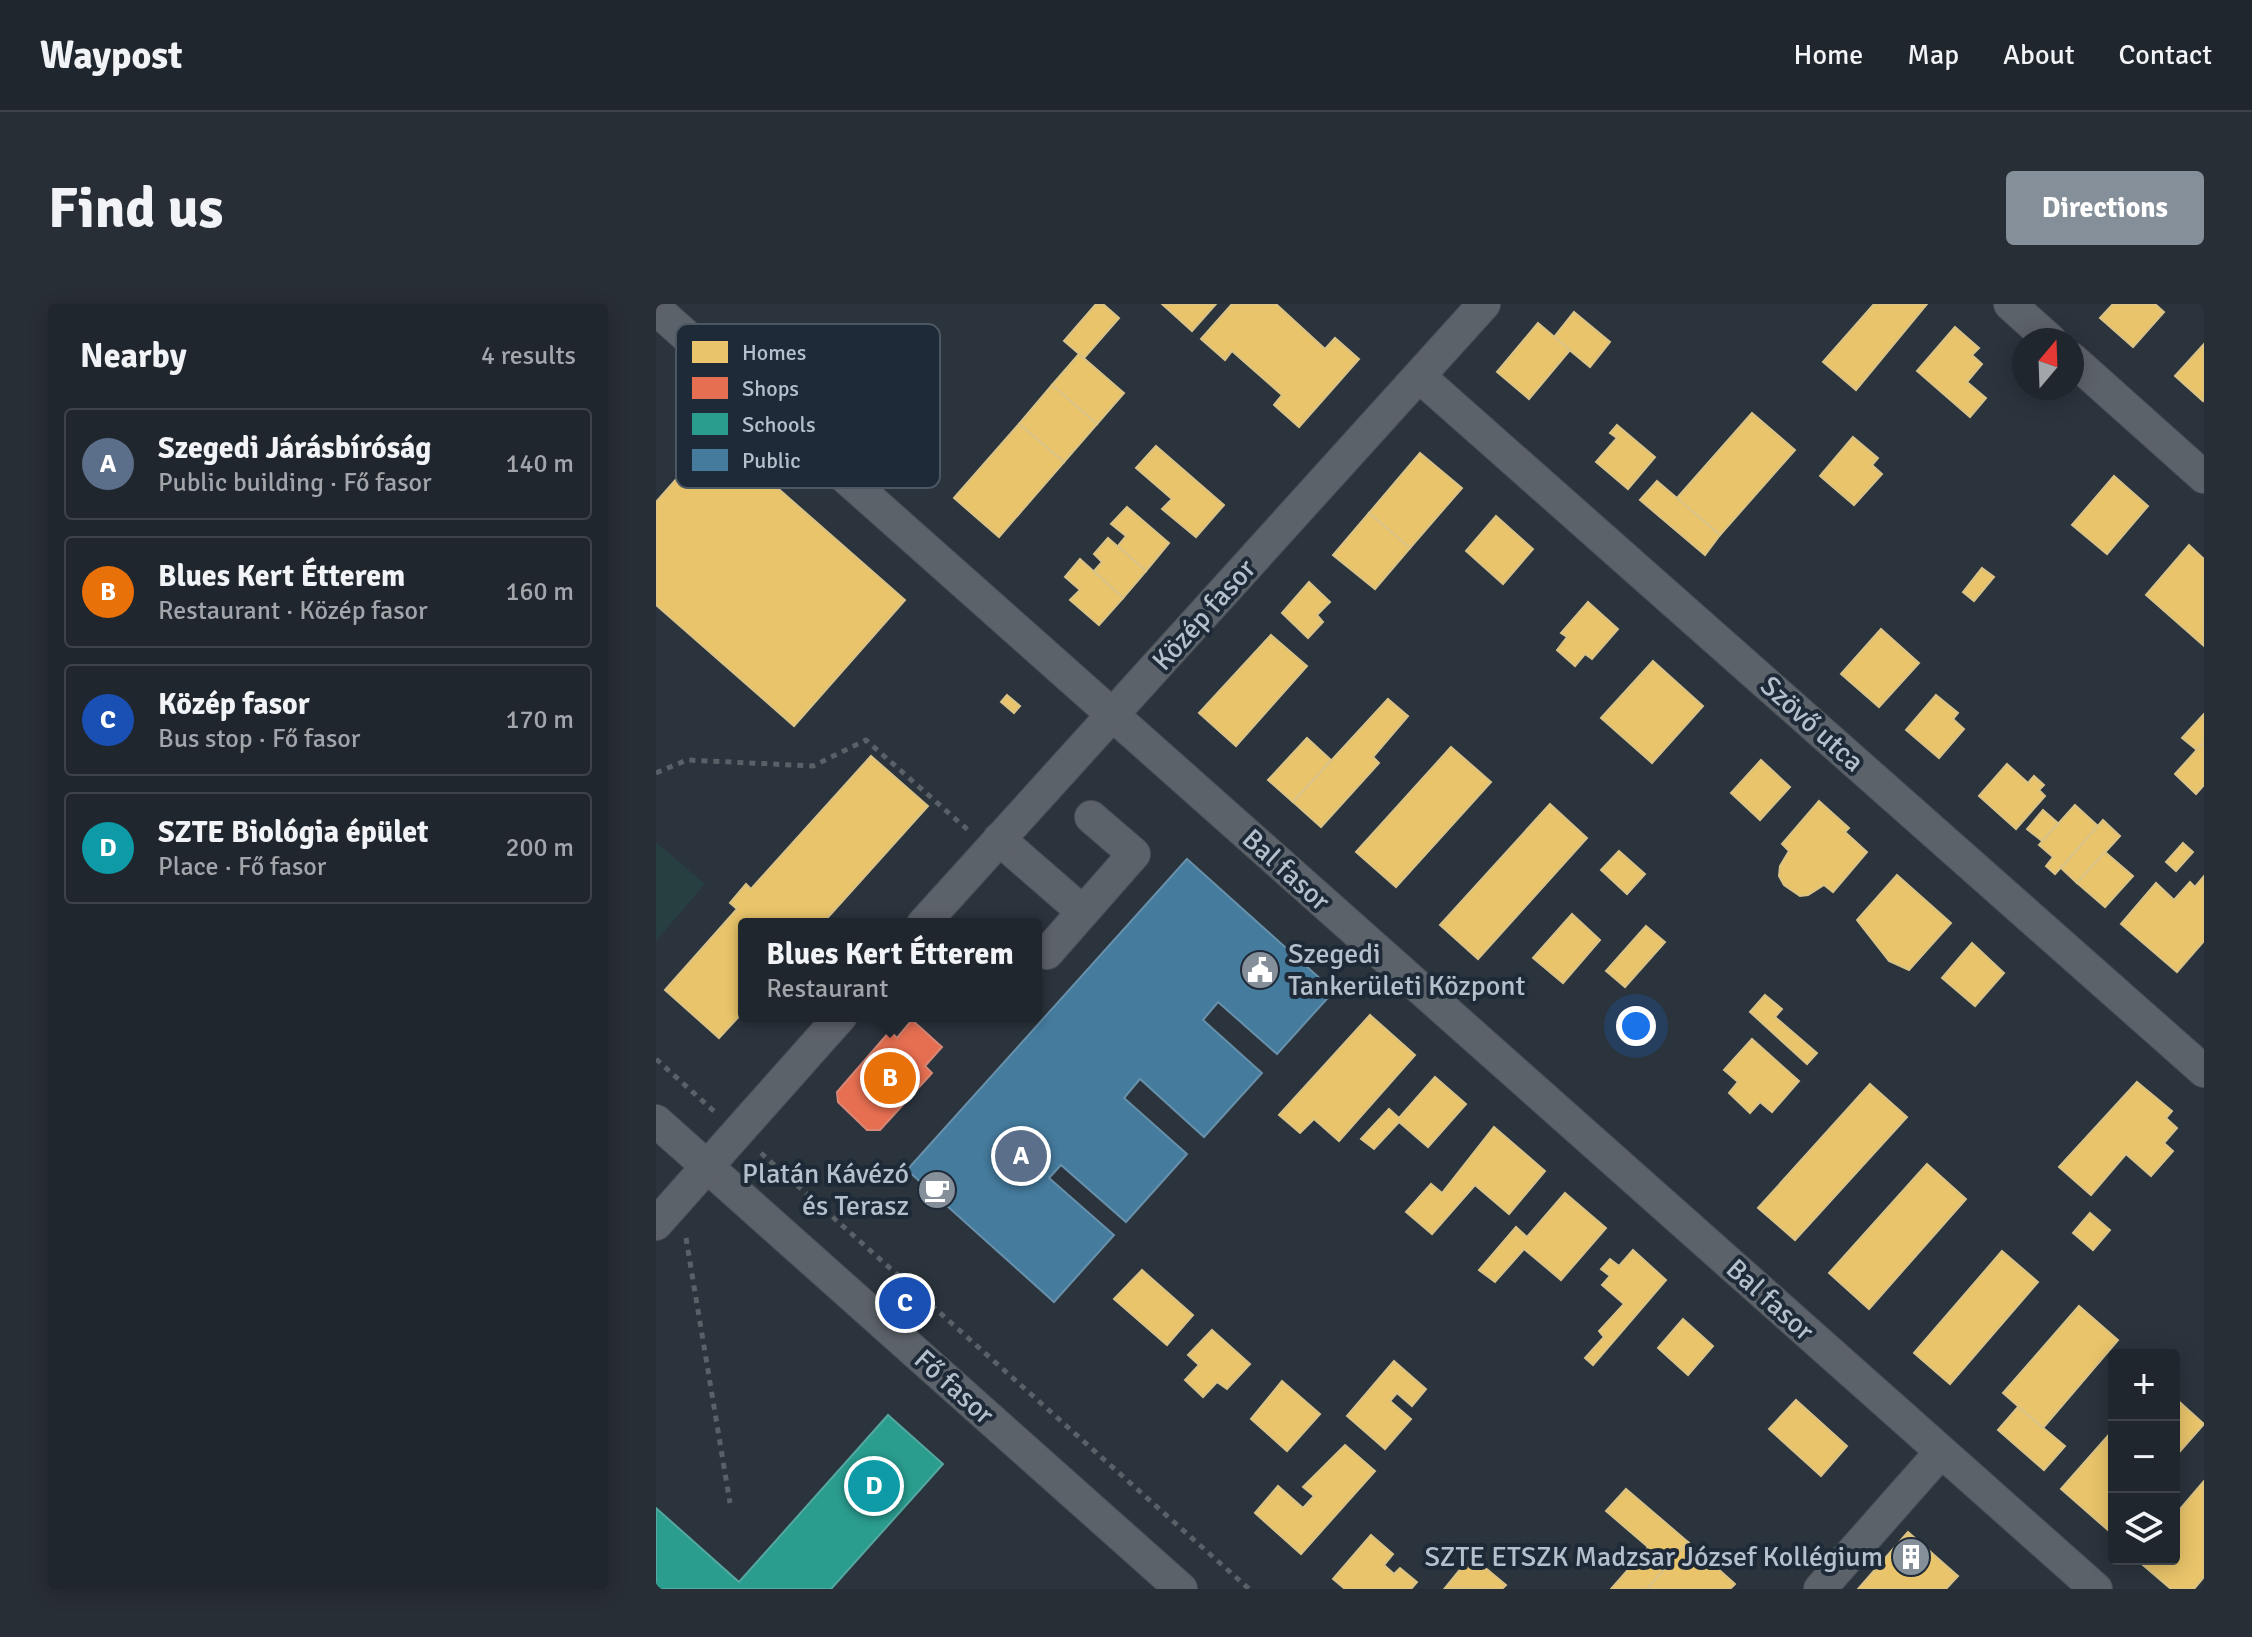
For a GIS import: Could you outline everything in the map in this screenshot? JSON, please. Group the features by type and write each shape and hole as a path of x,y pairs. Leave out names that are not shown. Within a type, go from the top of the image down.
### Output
{"street":[{"name":"Közép fasor","path":"928,918 1484,304"},
{"path":"2010,304 2037,328"},
{"name":"Bal fasor","path":"656,309 676,327"},
{"path":"2084,370 2204,477"},
{"name":"Szövő utca","path":"1420,377 2204,1071"},
{"name":"Bal fasor","path":"857,488 2096,1589"},
{"path":"1047,953 1134,854 1091,817"},
{"path":"994,844 1083,912"},
{"path":"656,1224 836,1022"},
{"name":"Fő fasor","path":"656,1121 1181,1589"},
{"path":"1820,1589 1941,1452"}],"path":[{"path":"656,773 687,760 813,766 866,740 994,844"},
{"path":"656,1059 1249,1589"},
{"path":"679,1198 730,1503"}],"green space":[{"path":"656,842 705,884 656,941"}],"building: Homes":[{"path":"1096,304 1103,304 1119,318 1084,358 1064,341"},
{"path":"1162,304 1216,304 1192,331"},
{"path":"1232,304 1276,304 1325,349 1335,338 1359,359 1299,427 1274,405 1282,395 1232,351 1225,360 1201,339"},
{"path":"1874,304 1927,304 1856,390 1823,362"},
{"path":"2113,304 2155,304 2164,312 2133,347 2100,318"},
{"path":"1574,312 1610,342 1590,367 1554,337"},
{"path":"1538,323 1570,350 1529,399 1497,372"},
{"path":"1955,327 1979,348 1972,355 1982,364 1967,382 1986,398 1970,417 1917,371"},
{"path":"2204,344 2204,400 2203,401 2175,376"},
{"path":"1079,354 1124,393 1097,424 1052,385"},
{"path":"1052,385 1097,424 1064,462 1019,424"},
{"path":"1752,413 1795,450 1720,535 1677,498"},
{"path":"1019,424 1064,462 999,537 954,498"},
{"path":"1617,425 1655,457 1628,489 1596,462 1617,438 1610,433"},
{"path":"1853,437 1878,458 1872,465 1882,474 1854,505 1820,476"},
{"path":"1156,446 1224,505 1196,537 1162,509 1172,499 1136,468"},
{"path":"1420,453 1462,488 1410,548 1369,513"},
{"path":"2114,476 2148,506 2107,554 2072,525"},
{"path":"676,479 676,488 777,488 905,600 794,726 656,605 656,502"},
{"path":"1657,481 1720,535 1705,555 1640,500"},
{"path":"1127,507 1169,543 1146,571 1118,546 1126,536 1111,524"},
{"path":"1369,513 1410,548 1375,589 1333,555"},
{"path":"1496,516 1533,549 1503,584 1466,551"},
{"path":"1108,538 1146,571 1123,598 1094,571 1102,562 1094,554"},
{"path":"2189,545 2204,559 2203,645 2146,595"},
{"path":"1080,559 1123,598 1099,625 1070,600 1080,590 1065,577"},
{"path":"1982,568 1994,577 1974,601 1963,592"},
{"path":"1309,582 1330,602 1317,615 1323,622 1308,638 1282,613"},
{"path":"1588,602 1618,629 1592,659 1585,654 1575,666 1557,650 1567,637 1561,633"},
{"path":"1881,629 1919,663 1879,707 1841,674"},
{"path":"1271,635 1307,666 1236,746 1199,713"},
{"path":"1653,661 1703,706 1652,763 1601,718"},
{"path":"1007,695 1020,706 1014,713 1001,702"},
{"path":"1936,695 1958,713 1953,719 1964,729 1939,758 1906,730"},
{"path":"1388,699 1408,716 1373,757 1379,763 1321,827 1293,802"},
{"path":"2204,714 2204,742 2197,750 2182,738"},
{"path":"1307,738 1331,760 1293,802 1268,780"},
{"path":"2204,742 2204,785 2196,794 2175,774"},
{"path":"1451,747 1491,782 1396,887 1356,852"},
{"path":"871,756 928,806 827,918 738,918 738,1017 719,1038 665,990 737,909 730,903 746,884 751,889"},
{"path":"1761,760 1790,787 1760,820 1731,793"},
{"path":"2007,764 2028,783 2034,776 2044,785 2039,790 2045,796 2016,829 1979,796"},
{"path":"1819,801 1849,828 1845,832 1867,852 1833,892 1824,885 1808,895 1800,896 1784,885 1779,876 1780,866 1789,851 1782,844"},
{"path":"1550,804 1587,838 1478,959 1440,925"},
{"path":"2075,805 2098,826 2055,874 2046,866 2053,857 2039,845"},
{"path":"2043,810 2058,823 2042,841 2027,829"},
{"path":"2103,820 2120,836 2077,883 2061,868"},
{"path":"2183,843 2193,852 2176,871 2166,862"},
{"path":"1619,851 1645,874 1627,894 1601,870"},
{"path":"2105,852 2133,876 2105,907 2077,883"},
{"path":"1897,875 1951,923 1909,970 1889,961 1857,920"},
{"path":"2204,876 2204,941 2177,972 2121,924 2156,883 2174,900 2190,882 2195,887"},
{"path":"1572,914 1600,940 1563,983 1533,958"},
{"path":"1646,926 1665,942 1625,987 1606,971"},
{"path":"1972,943 2004,973 1975,1006 1942,978"},
{"path":"1765,995 1782,1009 1775,1017 1817,1053 1807,1064 1750,1012"},
{"path":"1370,1015 1415,1055 1339,1141 1314,1119 1300,1133 1279,1115"},
{"path":"1752,1039 1799,1081 1772,1112 1760,1102 1750,1113 1729,1093 1738,1082 1724,1070"},
{"path":"1435,1077 1466,1104 1428,1147 1399,1122 1374,1149 1361,1139 1389,1109 1399,1118"},
{"path":"2137,1082 2172,1111 2166,1118 2177,1128 2164,1143 2173,1151 2151,1176 2126,1154 2091,1195 2059,1167"},
{"path":"1870,1084 1907,1117 1795,1240 1758,1208"},
{"path":"1494,1127 1545,1171 1509,1214 1475,1185 1432,1234 1406,1212 1431,1184 1442,1193"},
{"path":"1927,1164 1966,1199 1869,1309 1829,1273"},
{"path":"1565,1193 1606,1228 1561,1280 1524,1249 1495,1282 1479,1270 1516,1227 1527,1237"},
{"path":"2090,1213 2110,1230 2093,1250 2073,1233"},
{"path":"1633,1250 1666,1280 1593,1365 1585,1358 1604,1337 1599,1331 1624,1304 1602,1285 1610,1276 1601,1269 1610,1259 1619,1266"},
{"path":"2002,1251 2038,1282 1950,1384 1914,1353"},
{"path":"1142,1270 1193,1315 1167,1345 1114,1299"},
{"path":"2079,1306 2118,1340 2043,1428 2003,1393"},
{"path":"1683,1319 1713,1346 1688,1375 1658,1348"},
{"path":"1212,1330 1250,1364 1227,1389 1217,1382 1203,1397 1185,1380 1199,1365 1188,1355"},
{"path":"1394,1361 1426,1389 1412,1406 1397,1393 1390,1401 1411,1419 1385,1449 1347,1416"},
{"path":"1282,1381 1320,1414 1287,1451 1251,1419"},
{"path":"1796,1400 1847,1446 1821,1476 1769,1429"},
{"path":"2180,1402 2204,1424 2180,1451"},
{"path":"2018,1407 2065,1446 2044,1470 1998,1430"},
{"path":"2108,1436 2108,1530 2061,1489"},
{"path":"1345,1445 1375,1471 1301,1554 1255,1513 1278,1486 1303,1508 1314,1496 1303,1487"},
{"path":"2204,1481 2204,1577 2194,1589 2171,1589 2143,1565 2180,1565 2180,1509"},
{"path":"1626,1489 1688,1542 1647,1589 1611,1589 1648,1547 1606,1511"},
{"name":"SZTE ETSZK Madzsar József Kollégium","path":"1908,1532 1958,1576 1946,1589 1858,1589"},
{"path":"1371,1535 1393,1554 1384,1565 1394,1574 1400,1568 1417,1582 1411,1589 1345,1589 1333,1579"},
{"path":"1688,1542 1735,1584 1730,1589 1647,1589"},
{"path":"1471,1556 1506,1585 1502,1589 1445,1588"}],"building: Shops":[{"path":"910,1022 914,1022 942,1047 925,1066 932,1073 880,1130 867,1130 838,1102 837,1092 890,1031 897,1038"}],"building: Schools":[{"path":"888,1415 943,1464 831,1589 656,1589 656,1508 739,1582"}],"building: Public":[{"path":"1187,859 1334,991 1277,1054 1218,1002 1203,1020 1262,1073 1204,1137 1140,1079 1124,1098 1187,1154 1126,1222 1061,1165 1049,1178 1114,1235 1054,1302 907,1170"}],"place":[{"name":"Szegedi Tankerületi Központ","path":"1260,970"},
{"name":"Blues Kert Étterem","path":"890,1078"},
{"name":"Szegedi Járásbíróság","path":"1021,1156"},
{"name":"Platán Kávézó és Terasz","path":"937,1190"},
{"name":"Közép fasor","path":"905,1303"},
{"name":"SZTE Biológia épület","path":"874,1486"},
{"name":"SZTE ETSZK Madzsar József Kollégium","path":"1911,1557"}]}
